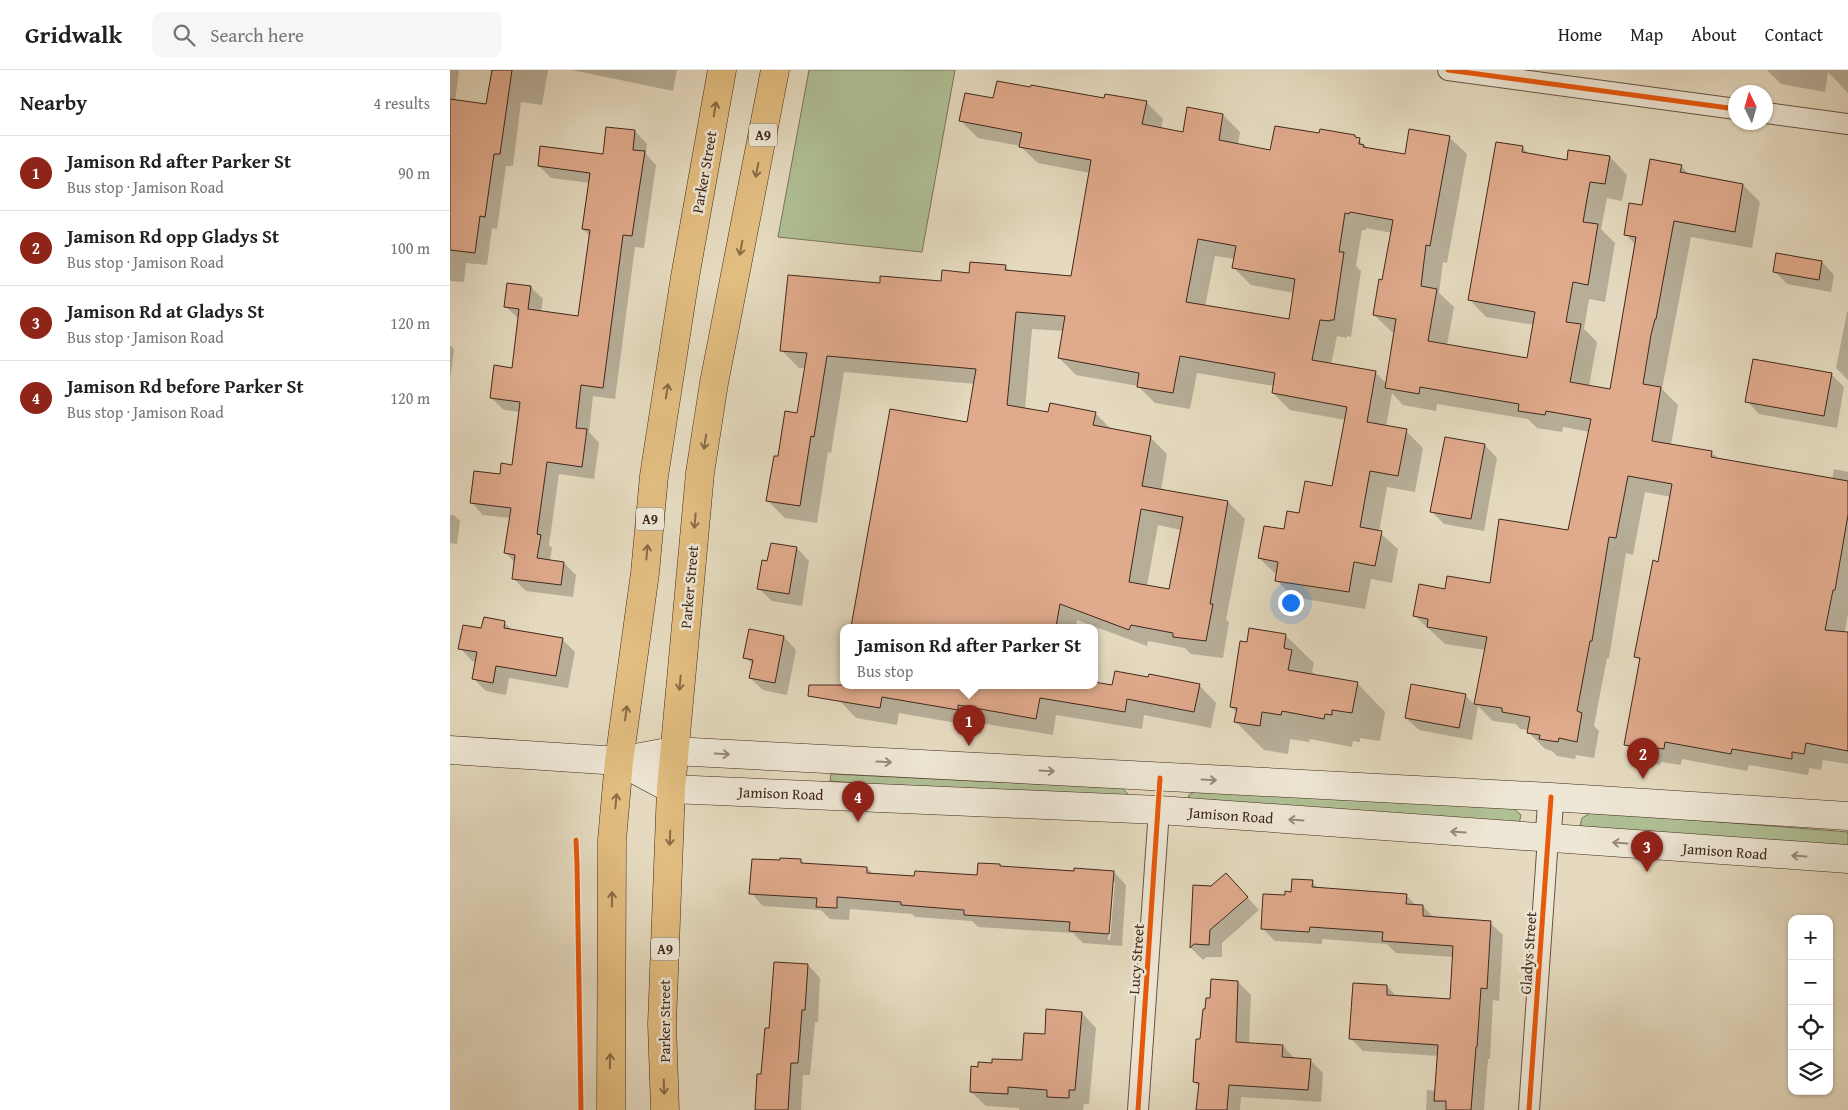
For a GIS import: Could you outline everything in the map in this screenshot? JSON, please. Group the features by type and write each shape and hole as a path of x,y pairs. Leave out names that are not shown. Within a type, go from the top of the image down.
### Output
{"highway":[{"name":"Parker Street","path":"610,1110 612,840 620,761 645,574 654,476 684,287 722,70"},
{"name":"Parker Street","path":"665,1110 662,1024 673,751 700,473 714,383 775,70"}],"main road":[{"name":"Jamison Road","path":"450,750 620,761 673,751 1551,797 1848,816"},
{"name":"Jamison Road","path":"620,761 671,789 1159,810 1848,859"}],"street":[{"path":"1448,70 1728,108"},
{"path":"1773,114 1848,124"},
{"path":"1159,810 1160,778"},
{"name":"Gladys Street","path":"1529,1110 1551,797"},
{"name":"Lucy Street","path":"1138,1110 1159,810"}],"green space":[{"path":"809,70 955,70 922,252 778,237"},
{"path":"831,774 1122,788 1128,794 1127,800 1120,803 830,781"},
{"path":"1196,791 1512,807 1521,815 1519,824 1188,801 1189,795"},
{"path":"1592,812 1848,832 1848,854 1580,826 1582,818"}],"building":[{"path":"492,70 512,70 500,154 494,154 485,217 480,216 475,253 450,250 450,99 486,104"},
{"path":"997,81 1104,98 1105,94 1147,101 1142,124 1183,132 1187,107 1223,114 1219,140 1270,150 1275,126 1319,133 1320,129 1355,135 1355,137 1360,138 1359,144 1364,145 1363,147 1405,154 1409,129 1450,136 1430,246 1426,245 1421,286 1437,289 1428,341 1527,358 1535,312 1468,300 1496,142 1523,146 1522,152 1567,160 1568,150 1610,156 1605,184 1590,182 1583,222 1598,224 1588,285 1573,282 1566,322 1581,324 1570,382 1610,389 1636,237 1624,235 1629,203 1642,205 1650,159 1682,165 1680,172 1743,184 1735,232 1674,221 1643,384 1661,387 1652,441 1712,451 1711,457 1848,481 1848,515 1835,590 1833,590 1825,630 1848,632 1848,751 1806,743 1804,754 1792,752 1792,759 1732,749 1731,754 1665,742 1664,749 1624,745 1640,658 1634,657 1653,560 1658,562 1672,484 1628,476 1616,538 1609,537 1592,641 1590,641 1577,711 1582,713 1577,742 1559,738 1558,742 1539,739 1540,735 1527,733 1530,717 1502,712 1502,708 1474,704 1487,637 1427,627 1428,619 1413,616 1419,584 1445,589 1447,576 1490,583 1499,519 1568,530 1591,419 1546,411 1545,415 1518,411 1519,404 1420,387 1419,394 1385,388 1396,319 1373,315 1379,279 1382,280 1393,220 1350,212 1349,214 1345,213 1339,252 1344,252 1334,320 1320,320 1312,360 1376,371 1367,422 1407,429 1398,476 1370,471 1360,527 1382,531 1375,566 1354,562 1349,592 1275,581 1278,562 1258,558 1264,526 1284,529 1287,511 1299,513 1305,481 1332,486 1347,407 1272,393 1275,373 1180,356 1173,393 1137,387 1139,373 1058,358 1065,316 1016,312 1007,405 1048,412 1050,403 1096,412 1093,425 1151,436 1142,486 1228,501 1210,604 1213,604 1206,641 1173,637 1173,633 1131,625 1129,630 1060,604 1057,624 852,624 890,409 967,422 976,369 827,356 814,437 811,436 800,506 766,501 774,456 778,456 785,411 797,413 807,353 780,351 788,275 880,283 880,276 941,281 942,270 969,273 970,262 1006,265 1005,270 1071,276 1091,160 1019,147 1022,133 959,121 965,93 993,98","holes":["1198,239 1236,246 1232,268 1295,279 1289,319 1186,302","1141,509 1183,517 1169,589 1129,582"]},
{"path":"606,127 635,130 633,150 645,151 632,236 623,235 603,388 581,385 576,428 587,429 582,467 547,462 537,534 541,535 537,558 564,562 561,585 512,579 515,555 504,553 511,508 470,503 474,471 500,474 501,463 512,465 520,402 490,398 494,365 512,368 519,309 504,307 507,283 531,286 528,309 578,316 590,230 582,229 590,173 538,166 540,146 603,154"},
{"path":"1776,253 1822,261 1819,280 1773,272"},
{"path":"1753,359 1832,373 1824,416 1745,402"},
{"path":"1445,437 1485,444 1471,519 1430,512"},
{"path":"771,543 797,547 789,594 757,589 762,560 767,561"},
{"path":"484,617 505,621 504,628 563,638 556,676 496,666 493,683 472,679 477,652 458,649 463,625 481,628"},
{"path":"1249,628 1286,634 1284,648 1292,650 1288,670 1358,682 1352,713 1332,710 1332,715 1325,714 1324,719 1282,711 1281,715 1262,712 1260,726 1234,722 1237,708 1230,707 1240,641 1247,642"},
{"path":"749,629 784,636 775,683 749,678 753,660 743,658"},
{"path":"1115,671 1148,677 1149,674 1200,684 1194,712 1127,699 1125,712 1040,698 1036,719 958,705 958,710 882,697 880,708 808,696 809,685 840,685 840,689 1098,689 1098,683 1112,685"},
{"path":"1411,684 1466,694 1459,728 1405,718"},
{"path":"780,858 801,859 801,863 867,867 867,873 914,876 915,871 977,875 978,863 1074,871 1074,868 1114,871 1109,934 1069,931 1070,922 964,915 964,910 901,905 901,902 837,897 837,908 816,907 817,898 749,894 752,859 780,860"},
{"path":"1226,873 1248,897 1210,930 1209,945 1194,944 1190,948 1193,885 1211,886"},
{"path":"1292,879 1313,880 1312,887 1407,894 1406,904 1423,905 1423,916 1491,921 1487,989 1481,988 1471,1110 1446,1110 1446,1101 1434,1101 1438,1045 1349,1039 1353,983 1387,985 1387,995 1450,999 1453,946 1382,941 1383,932 1310,927 1309,932 1261,929 1263,894 1285,895 1285,891 1291,892"},
{"path":"774,962 808,964 805,1010 802,1010 798,1063 791,1063 788,1110 755,1110 757,1074 761,1074 765,1028 769,1028"},
{"path":"1211,979 1238,981 1236,1042 1283,1045 1282,1057 1311,1059 1308,1090 1229,1085 1227,1110 1196,1110 1199,1083 1193,1082 1196,1039 1200,1039 1203,1009 1205,1009 1206,998 1210,998"},
{"path":"1046,1009 1082,1012 1075,1090 1069,1090 1069,1098 1047,1097 1047,1090 1008,1087 1008,1094 970,1092 971,1066 978,1067 978,1062 992,1063 992,1059 1022,1060 1024,1033 1045,1034"}],"cycle path":[{"path":"1448,70 1728,108"},
{"path":"1138,1110 1160,778"},
{"path":"1529,1110 1551,797"},
{"path":"576,840 581,1110"}],"place":[{"name":"Jamison Rd after Parker St","path":"969,746"},
{"name":"Jamison Rd opp Gladys St","path":"1643,779"},
{"name":"Jamison Rd before Parker St","path":"858,822"},
{"name":"Jamison Rd at Gladys St","path":"1647,872"}]}
